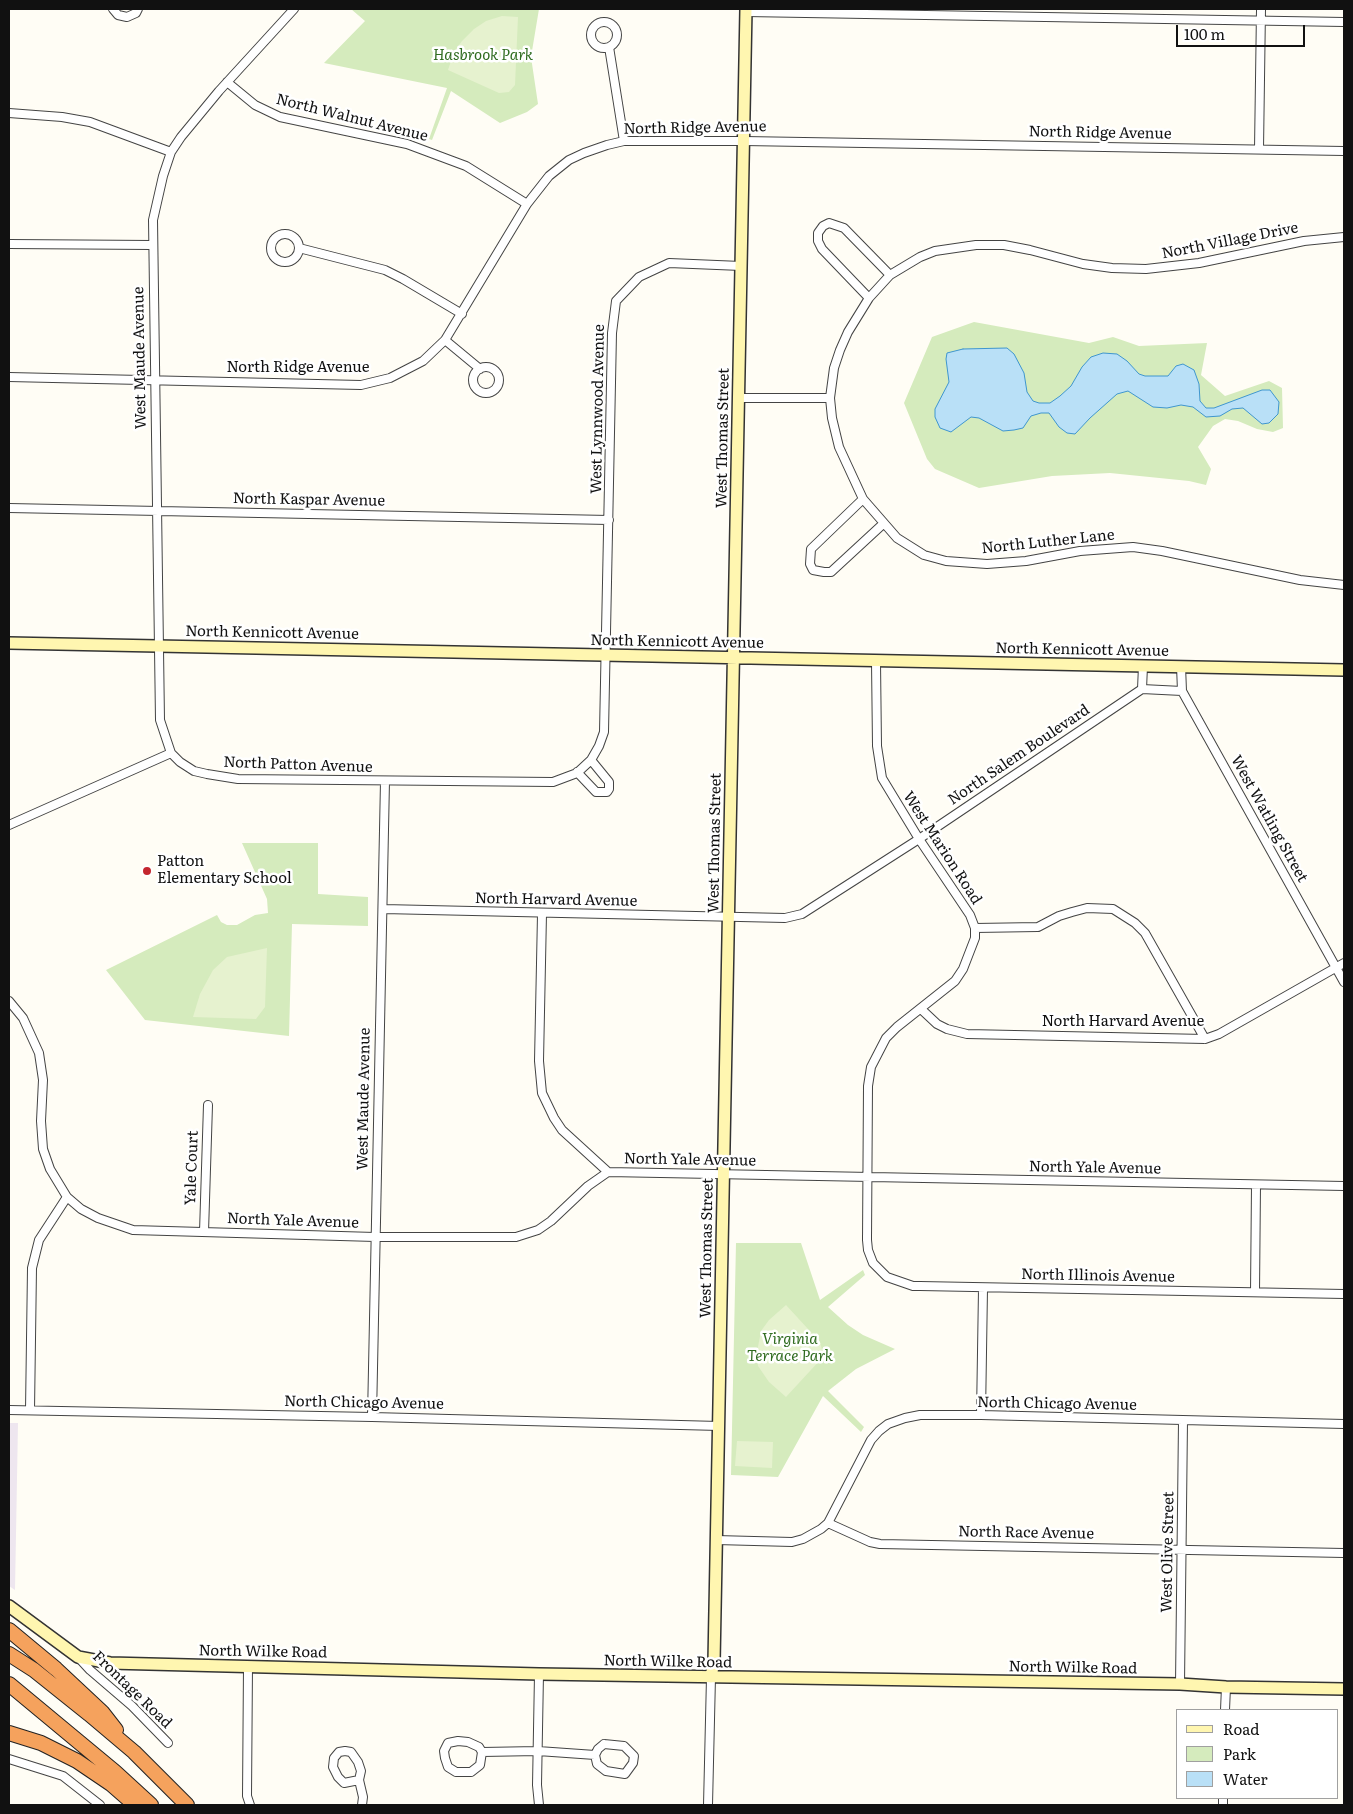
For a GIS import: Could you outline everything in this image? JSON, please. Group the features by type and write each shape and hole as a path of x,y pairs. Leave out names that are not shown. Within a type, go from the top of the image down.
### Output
{"highway":[{"path":"9,1630 56,1669 102,1712 134,1752"},
{"path":"9,1654 49,1682 134,1752 187,1805"},
{"path":"9,1684 115,1772 150,1805"},
{"path":"9,1733 41,1743 76,1761 111,1784 135,1805"}],"street":[{"path":"113,9 118,15 128,17 136,13 138,9"},
{"name":"West Maude Avenue","path":"171,752 160,720 153,220 163,176 172,152 190,125 294,9"},
{"path":"1258,149 1261,9"},
{"path":"746,10 1344,22"},
{"name":"West Thomas Street","path":"711,1677 714,1661 719,1426 746,10"},
{"path":"608,47 624,142"},
{"name":"North Walnut Avenue","path":"227,82 255,105 280,117 407,144 466,166 527,204"},
{"path":"9,113 62,117 90,122 172,152"},
{"name":"North Ridge Avenue","path":"9,377 361,385 390,378 405,372 423,361 445,340 527,204 549,176 570,160 607,145 624,142 744,141 1344,151"},
{"path":"869,298 822,249 818,241 818,233 823,226 829,223 844,228 890,275"},
{"name":"North Village Drive","path":"830,398 834,368 840,350 852,324 869,298 890,275 920,257 935,251 970,246 1004,245 1091,265 1146,269 1199,263 1304,241 1344,238"},
{"path":"9,244 152,245"},
{"path":"299,248 385,270 462,314"},
{"name":"West Lynnwood Avenue","path":"605,656 612,333 616,301 639,277 669,263 741,266"},
{"path":"445,340 480,369"},
{"path":"739,398 830,398"},
{"name":"North Luther Lane","path":"830,398 832,418 839,447 863,499 897,538 924,555 965,564 1013,563 1080,551 1133,547 1162,551 1300,580 1344,584"},
{"path":"863,499 810,548 810,564 813,570 831,572 883,524"},
{"name":"North Kaspar Avenue","path":"9,508 609,520"},
{"name":"North Kennicott Avenue","path":"9,643 1344,670"},
{"name":"North Patton Avenue","path":"171,752 180,762 194,771 238,779 553,782 577,772 591,760 599,746 604,732 605,656"},
{"name":"West Marion Road","path":"868,1250 868,1086 871,1067 886,1038 955,981 963,969 975,938 975,928 970,916 919,839 882,778 877,746 876,662"},
{"path":"1143,666 1142,689 1182,691"},
{"name":"West Watling Street","path":"1181,666 1182,691 1344,982"},
{"name":"North Salem Boulevard","path":"728,917 785,918 802,914 919,839 1142,689"},
{"path":"9,825 171,752"},
{"path":"577,772 596,792 607,792 609,782 591,760"},
{"name":"West Maude Avenue","path":"372,1417 384,781"},
{"path":"975,928 1038,927 1059,916 1072,912 1100,908 1113,909 1145,933 1205,1039"},
{"name":"North Harvard Avenue","path":"383,910 728,917"},
{"path":"542,914 540,1061 542,1093 562,1130 608,1172"},
{"name":"North Harvard Avenue","path":"921,1009 937,1024 947,1029 967,1034 1205,1039 1219,1034 1344,964"},
{"path":"9,1001 23,1018 39,1053 43,1080 41,1121 43,1149 50,1169 67,1197 39,1240 32,1268 30,1410"},
{"name":"Yale Court","path":"204,1232 208,1105"},
{"name":"North Yale Avenue","path":"67,1197 81,1209 98,1218 133,1230 375,1237 516,1237 538,1230 588,1186 608,1172 1344,1186"},
{"path":"1255,1292 1256,1185"},
{"name":"North Illinois Avenue","path":"868,1250 873,1264 887,1277 920,1286 1344,1294"},
{"path":"981,1416 983,1288"},
{"name":"North Chicago Avenue","path":"9,1410 719,1426"},
{"name":"North Chicago Avenue","path":"828,1523 871,1440 878,1431 888,1424 913,1417 981,1416 1344,1424"},
{"name":"West Olive Street","path":"1180,1684 1183,1421"},
{"path":"716,1540 792,1542 803,1539 828,1523"},
{"name":"North Race Avenue","path":"828,1523 870,1542 880,1544 1344,1554"},
{"name":"North Wilke Road","path":"9,1606 78,1657 110,1663 539,1674 1180,1684 1226,1687 1344,1689"},
{"name":"Frontage Road","path":"78,1657 90,1670 132,1706 168,1743"},
{"path":"248,1666 247,1796 250,1805"},
{"path":"539,1674 537,1786 539,1805"},
{"path":"708,1805 711,1677"},
{"path":"1225,1709 1226,1687"},
{"path":"458,1741 468,1742 479,1747 482,1752 480,1765 472,1772 456,1772 448,1767 444,1751 448,1744 458,1741"},
{"path":"604,1744 624,1746 634,1756 633,1763 625,1774 606,1771 596,1764 595,1755 604,1744"},
{"path":"358,1780 344,1783 338,1777 333,1767 334,1758 339,1752 351,1752 358,1762 361,1771 358,1780 363,1797 362,1805"},
{"path":"482,1752 595,1755"},
{"path":"9,1759 63,1776 100,1805"}],"shaded area":[{"path":"9,1423 18,1423 15,1590 9,1586"}],"green space":[{"name":"Hasbrook Park","path":"351,9 539,9 531,57 538,104 527,112 500,123 451,91 432,140 429,139 447,88 324,63 365,21"},
{"path":"502,16 518,17 515,85 509,92 499,93 448,70 454,52 474,29 486,21"},
{"path":"974,322 1089,343 1113,337 1139,346 1207,343 1201,375 1225,396 1269,381 1282,388 1283,428 1273,432 1225,419 1213,426 1198,447 1211,469 1206,485 1189,481 1110,473 1052,476 979,488 935,469 927,459 904,403 932,337"},
{"path":"242,843 318,843 318,894 368,897 368,926 292,924 289,1036 145,1020 106,970 217,915 221,922 227,925 237,925 255,915 268,913 267,899"},
{"path":"267,948 265,1007 256,1019 193,1017 200,994 213,970 227,957"},
{"name":"Virginia Terrace Park","path":"736,1243 801,1243 820,1300 863,1270 865,1275 828,1307 848,1325 863,1335 895,1349 856,1369 828,1391 864,1427 861,1432 823,1396 778,1477 731,1475"},
{"path":"786,1305 820,1342 822,1358 786,1397 769,1382 758,1366 757,1352 761,1331 769,1320"},
{"path":"737,1441 773,1442 772,1468 735,1466"}],"water":[{"path":"1007,348 1014,354 1024,373 1027,392 1033,401 1039,403 1050,403 1060,396 1071,386 1082,367 1091,357 1103,353 1117,354 1127,361 1139,374 1145,376 1168,376 1176,366 1183,364 1194,370 1199,384 1200,401 1206,408 1214,408 1262,390 1270,390 1279,402 1278,414 1269,423 1262,424 1243,408 1232,409 1220,416 1206,417 1193,407 1181,405 1167,408 1153,407 1128,391 1117,394 1075,434 1067,433 1059,427 1049,413 1031,416 1023,428 1003,431 979,418 971,417 951,432 940,428 935,417 935,409 949,382 947,353 963,349"}],"place":[{"name":"Patton Elementary School","path":"147,871"}]}
